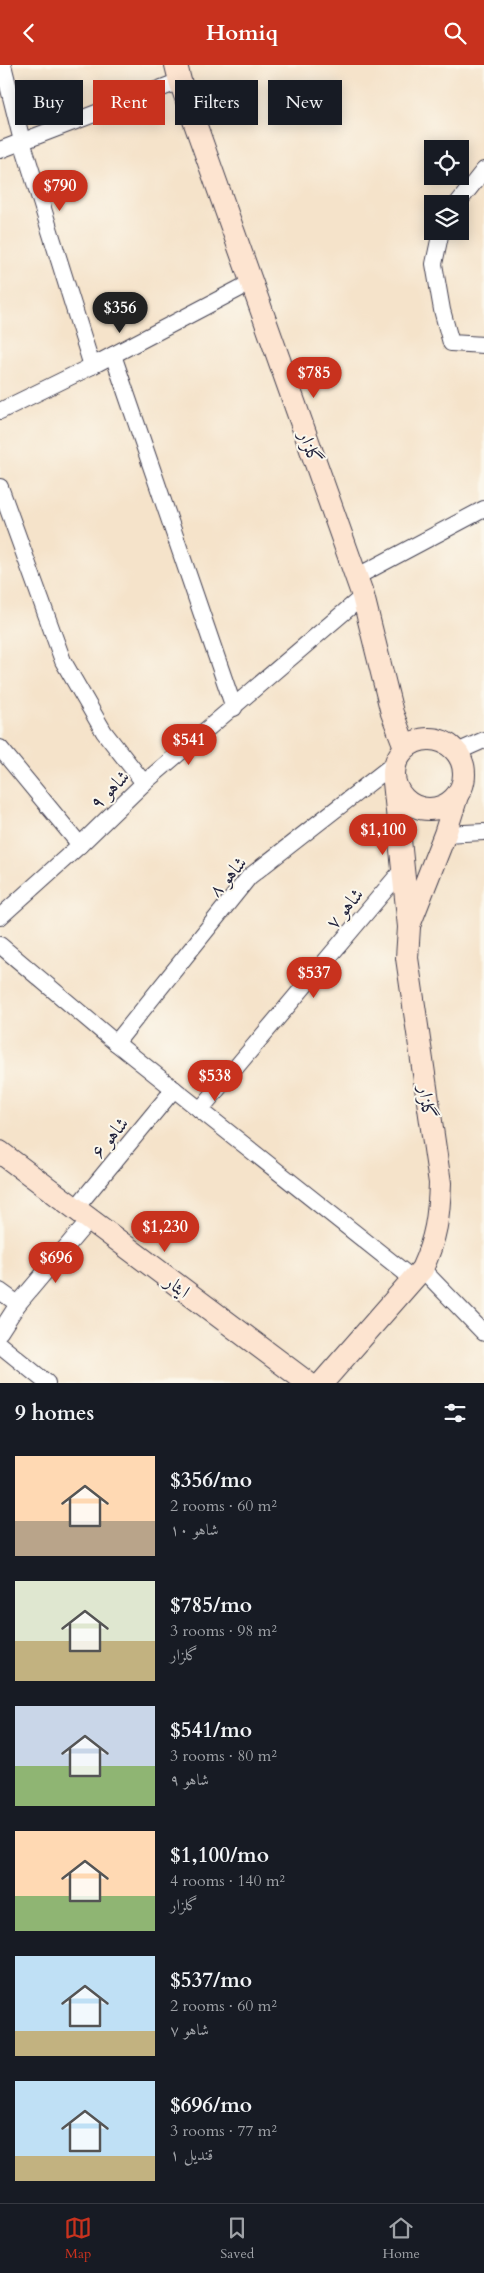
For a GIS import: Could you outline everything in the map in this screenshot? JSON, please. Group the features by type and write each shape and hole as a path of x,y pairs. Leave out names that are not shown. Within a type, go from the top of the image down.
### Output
{"street":[{"path":"3,65 22,141 92,366"},
{"path":"0,150 178,73"},
{"name":"گلزار","path":"178,73 359,587 392,713 398,764 403,869 409,927 407,958 440,1183 438,1223 433,1246 418,1274 322,1383"},
{"path":"464,195 484,170"},
{"path":"439,240 434,264 442,310 451,343 484,345"},
{"path":"0,411 92,366 252,282"},
{"path":"113,355 234,708"},
{"path":"0,487 63,661 104,732 144,783"},
{"name":"شاهو ۹","path":"0,917 80,845 144,783 234,708 359,587 484,509"},
{"path":"409,927 445,834 457,796 464,782 464,766 457,752 442,741 422,739 398,764 404,799 421,808 441,807 457,796"},
{"path":"457,752 484,740"},
{"path":"0,748 80,845"},
{"name":"شاهو ۸","path":"116,1043 249,877 398,764"},
{"path":"445,834 484,832"},
{"name":"شاهو ۷","path":"200,1110 403,869"},
{"path":"0,945 116,1043 200,1110 418,1274 484,1333"},
{"name":"شاهو ۶","path":"0,1332 18,1304 174,1089"},
{"name":"ایثار","path":"0,1152 308,1383"},
{"path":"0,1291 18,1304"},
{"path":"0,1345 46,1383"}]}
